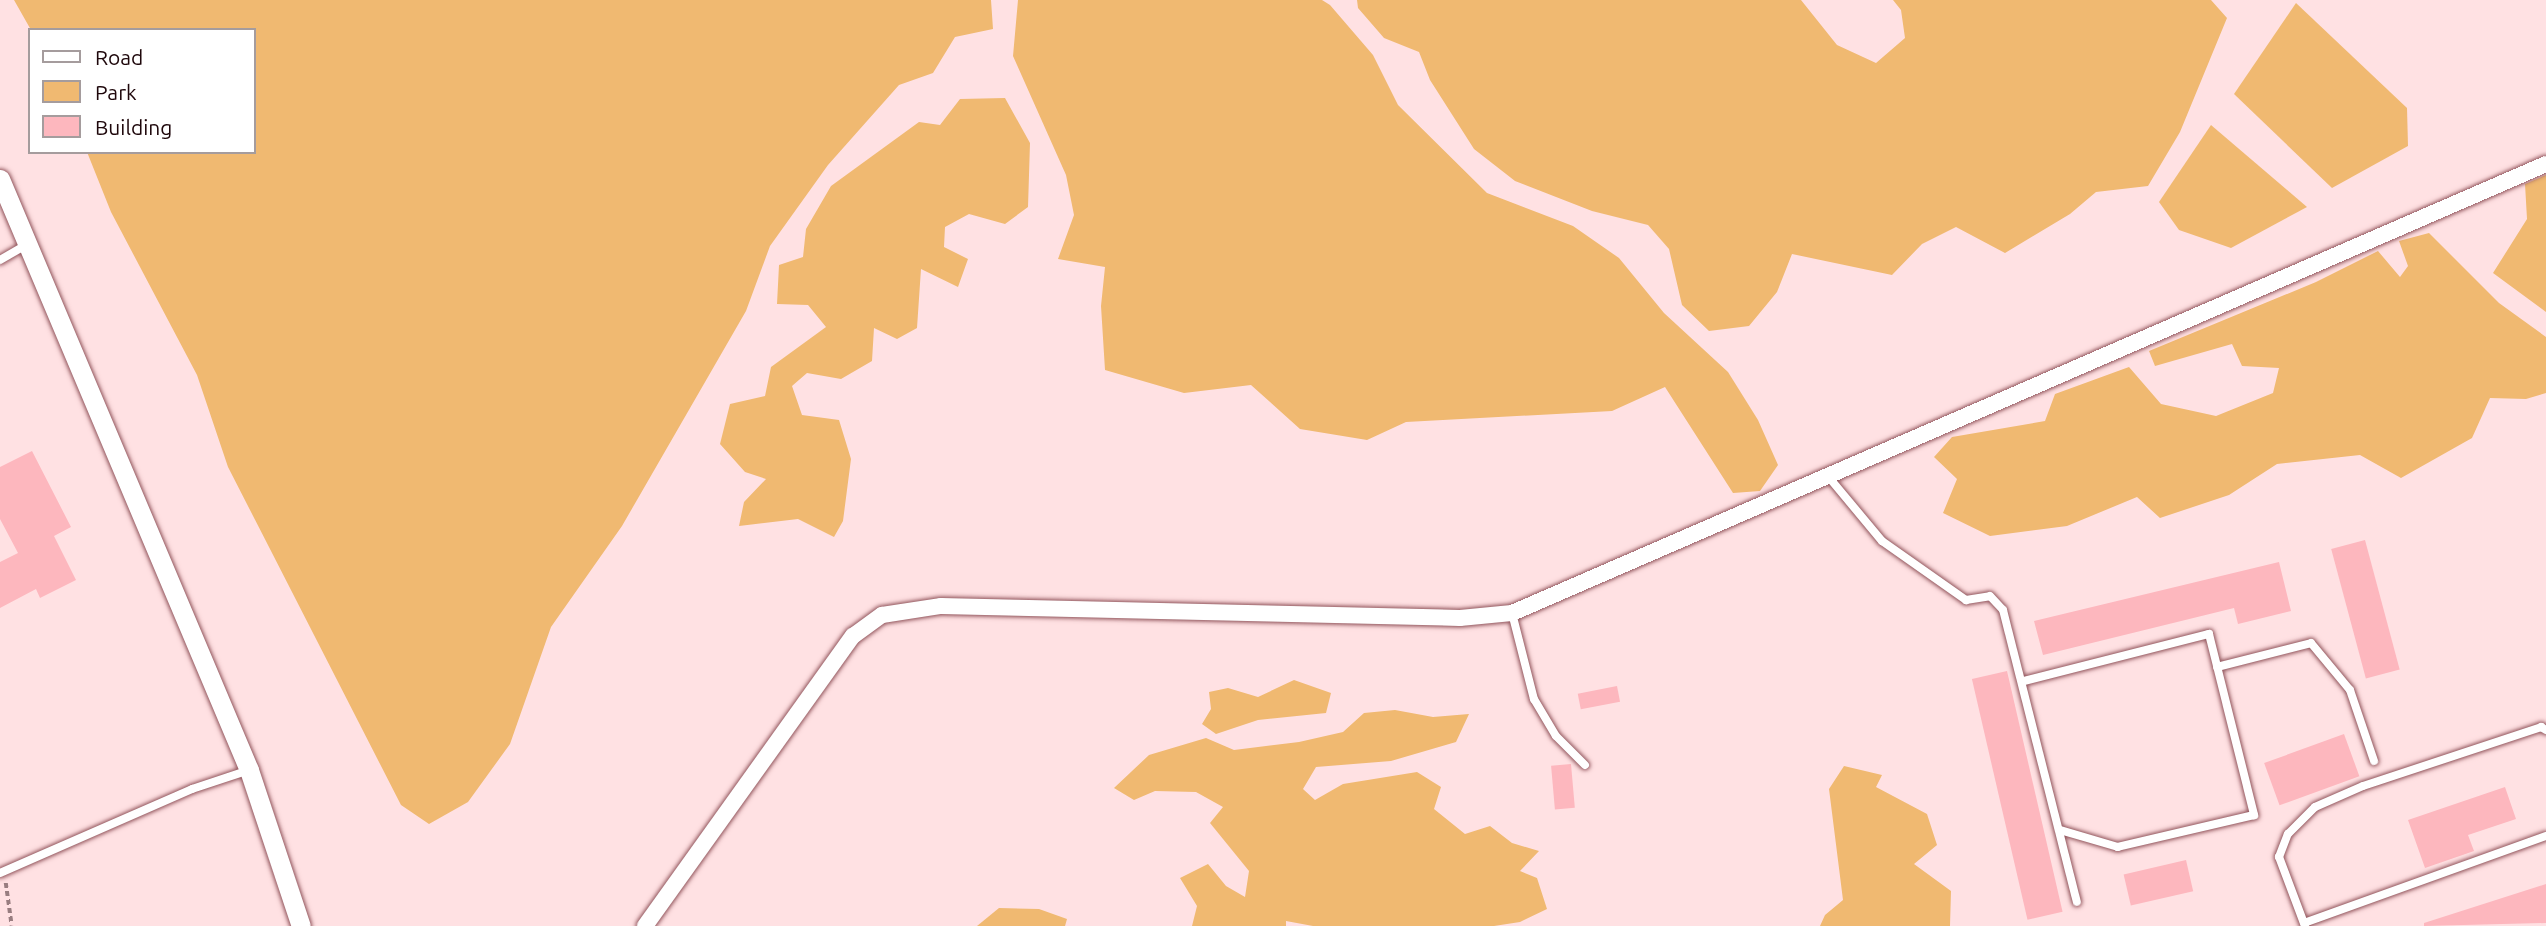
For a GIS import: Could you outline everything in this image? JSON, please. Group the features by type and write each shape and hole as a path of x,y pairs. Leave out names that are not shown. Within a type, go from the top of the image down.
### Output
{"street":[{"path":"645,926 853,636 882,615 941,606 1460,618 1513,613 2546,164"},
{"path":"0,179 249,770 301,926"}],"lane":[{"path":"0,260 28,244"},
{"path":"1827,475 1882,541 1925,574 1966,600 1990,596 2003,610 2024,681 2077,902"},
{"path":"1513,613 1534,699 1556,736 1585,765"},
{"path":"2024,681 2209,634 2254,815 2118,847 2060,830"},
{"path":"2217,667 2311,643 2350,690 2374,761"},
{"path":"2546,730 2541,727 2363,786 2315,807 2288,834 2279,857 2304,924 2546,836"},
{"path":"2,872 192,789 249,770"}],"path":[{"path":"2,872 12,926"}],"green space":[{"path":"14,0 991,0 993,29 955,37 933,73 899,85 828,165 770,246 746,311 622,526 551,627 510,744 468,802 429,824 401,805 228,467 197,375 111,212 88,154 256,154 256,28 30,28"},
{"path":"1018,0 1322,0 1330,5 1373,55 1398,105 1487,193 1573,226 1619,258 1664,313 1728,372 1758,420 1778,465 1760,491 1733,493 1665,387 1612,411 1406,422 1367,440 1300,429 1251,385 1184,393 1105,370 1101,306 1105,267 1058,259 1074,215 1066,175 1013,56"},
{"path":"1357,0 1801,0 1837,45 1876,63 1905,38 1901,10 1893,0 2211,0 2227,18 2180,132 2148,186 2096,192 2070,214 2005,253 1956,227 1922,244 1892,275 1792,254 1777,292 1749,326 1709,331 1682,305 1669,249 1648,225 1592,211 1515,181 1474,149 1430,80 1419,52 1384,38 1358,8"},
{"path":"2296,3 2407,108 2408,146 2332,188 2234,94"},
{"path":"1005,98 1030,143 1028,207 1005,224 969,214 945,227 944,247 968,259 958,287 921,269 917,328 897,339 874,328 872,361 841,379 807,373 792,386 802,415 839,420 851,459 843,521 834,537 798,519 739,526 744,502 766,479 745,472 720,444 730,404 765,396 771,367 826,327 808,305 777,304 779,265 803,257 806,229 831,186 919,122 940,125 960,99"},
{"path":"2211,125 2307,207 2231,248 2179,230 2159,202"},
{"path":"2546,175 2546,312 2493,273 2527,219 2525,184"},
{"path":"2429,233 2499,303 2546,337 2546,393 2526,399 2490,398 2472,438 2401,478 2360,455 2277,464 2229,495 2160,518 2137,497 2067,526 1990,536 1943,513 1957,479 1934,457 1952,437 2045,421 2055,394 2129,367 2161,404 2216,416 2273,393 2279,368 2242,366 2232,344 2155,366 2149,351 2316,282 2378,251 2400,277 2408,266 2399,241"},
{"path":"1294,680 1331,693 1326,713 1258,720 1216,734 1202,724 1211,709 1209,692 1228,688 1258,697"},
{"path":"1395,710 1433,717 1469,714 1456,742 1391,761 1316,767 1303,789 1315,800 1343,784 1417,772 1441,787 1434,809 1465,834 1490,826 1512,843 1539,851 1520,871 1537,878 1547,909 1520,922 1494,926 1313,926 1286,921 1286,926 1192,926 1197,906 1180,878 1208,864 1226,886 1245,897 1249,871 1210,823 1223,807 1196,792 1155,791 1134,800 1114,788 1149,755 1206,738 1234,750 1299,742 1343,732 1364,713"},
{"path":"1844,766 1882,775 1876,787 1927,814 1937,845 1914,864 1951,891 1950,926 1820,926 1825,915 1843,900 1829,789"},
{"path":"999,908 1039,909 1067,919 1065,926 977,926"}],"building":[{"path":"32,451 71,527 54,536 76,580 40,598 36,589 0,608 0,562 18,553 0,519 0,467"},
{"path":"2365,540 2400,669 2366,678 2331,549"},
{"path":"2279,562 2291,611 2238,624 2234,608 2043,655 2034,621"},
{"path":"2007,671 2063,912 2027,920 1972,679"},
{"path":"1617,686 1620,702 1581,709 1578,694"},
{"path":"2344,734 2359,776 2280,805 2264,763"},
{"path":"1571,764 1575,808 1555,810 1551,766"},
{"path":"2505,787 2516,819 2468,835 2474,851 2425,868 2408,820"},
{"path":"2186,860 2193,891 2131,906 2124,874"},
{"path":"2546,884 2546,923 2424,926 2424,923"}]}
